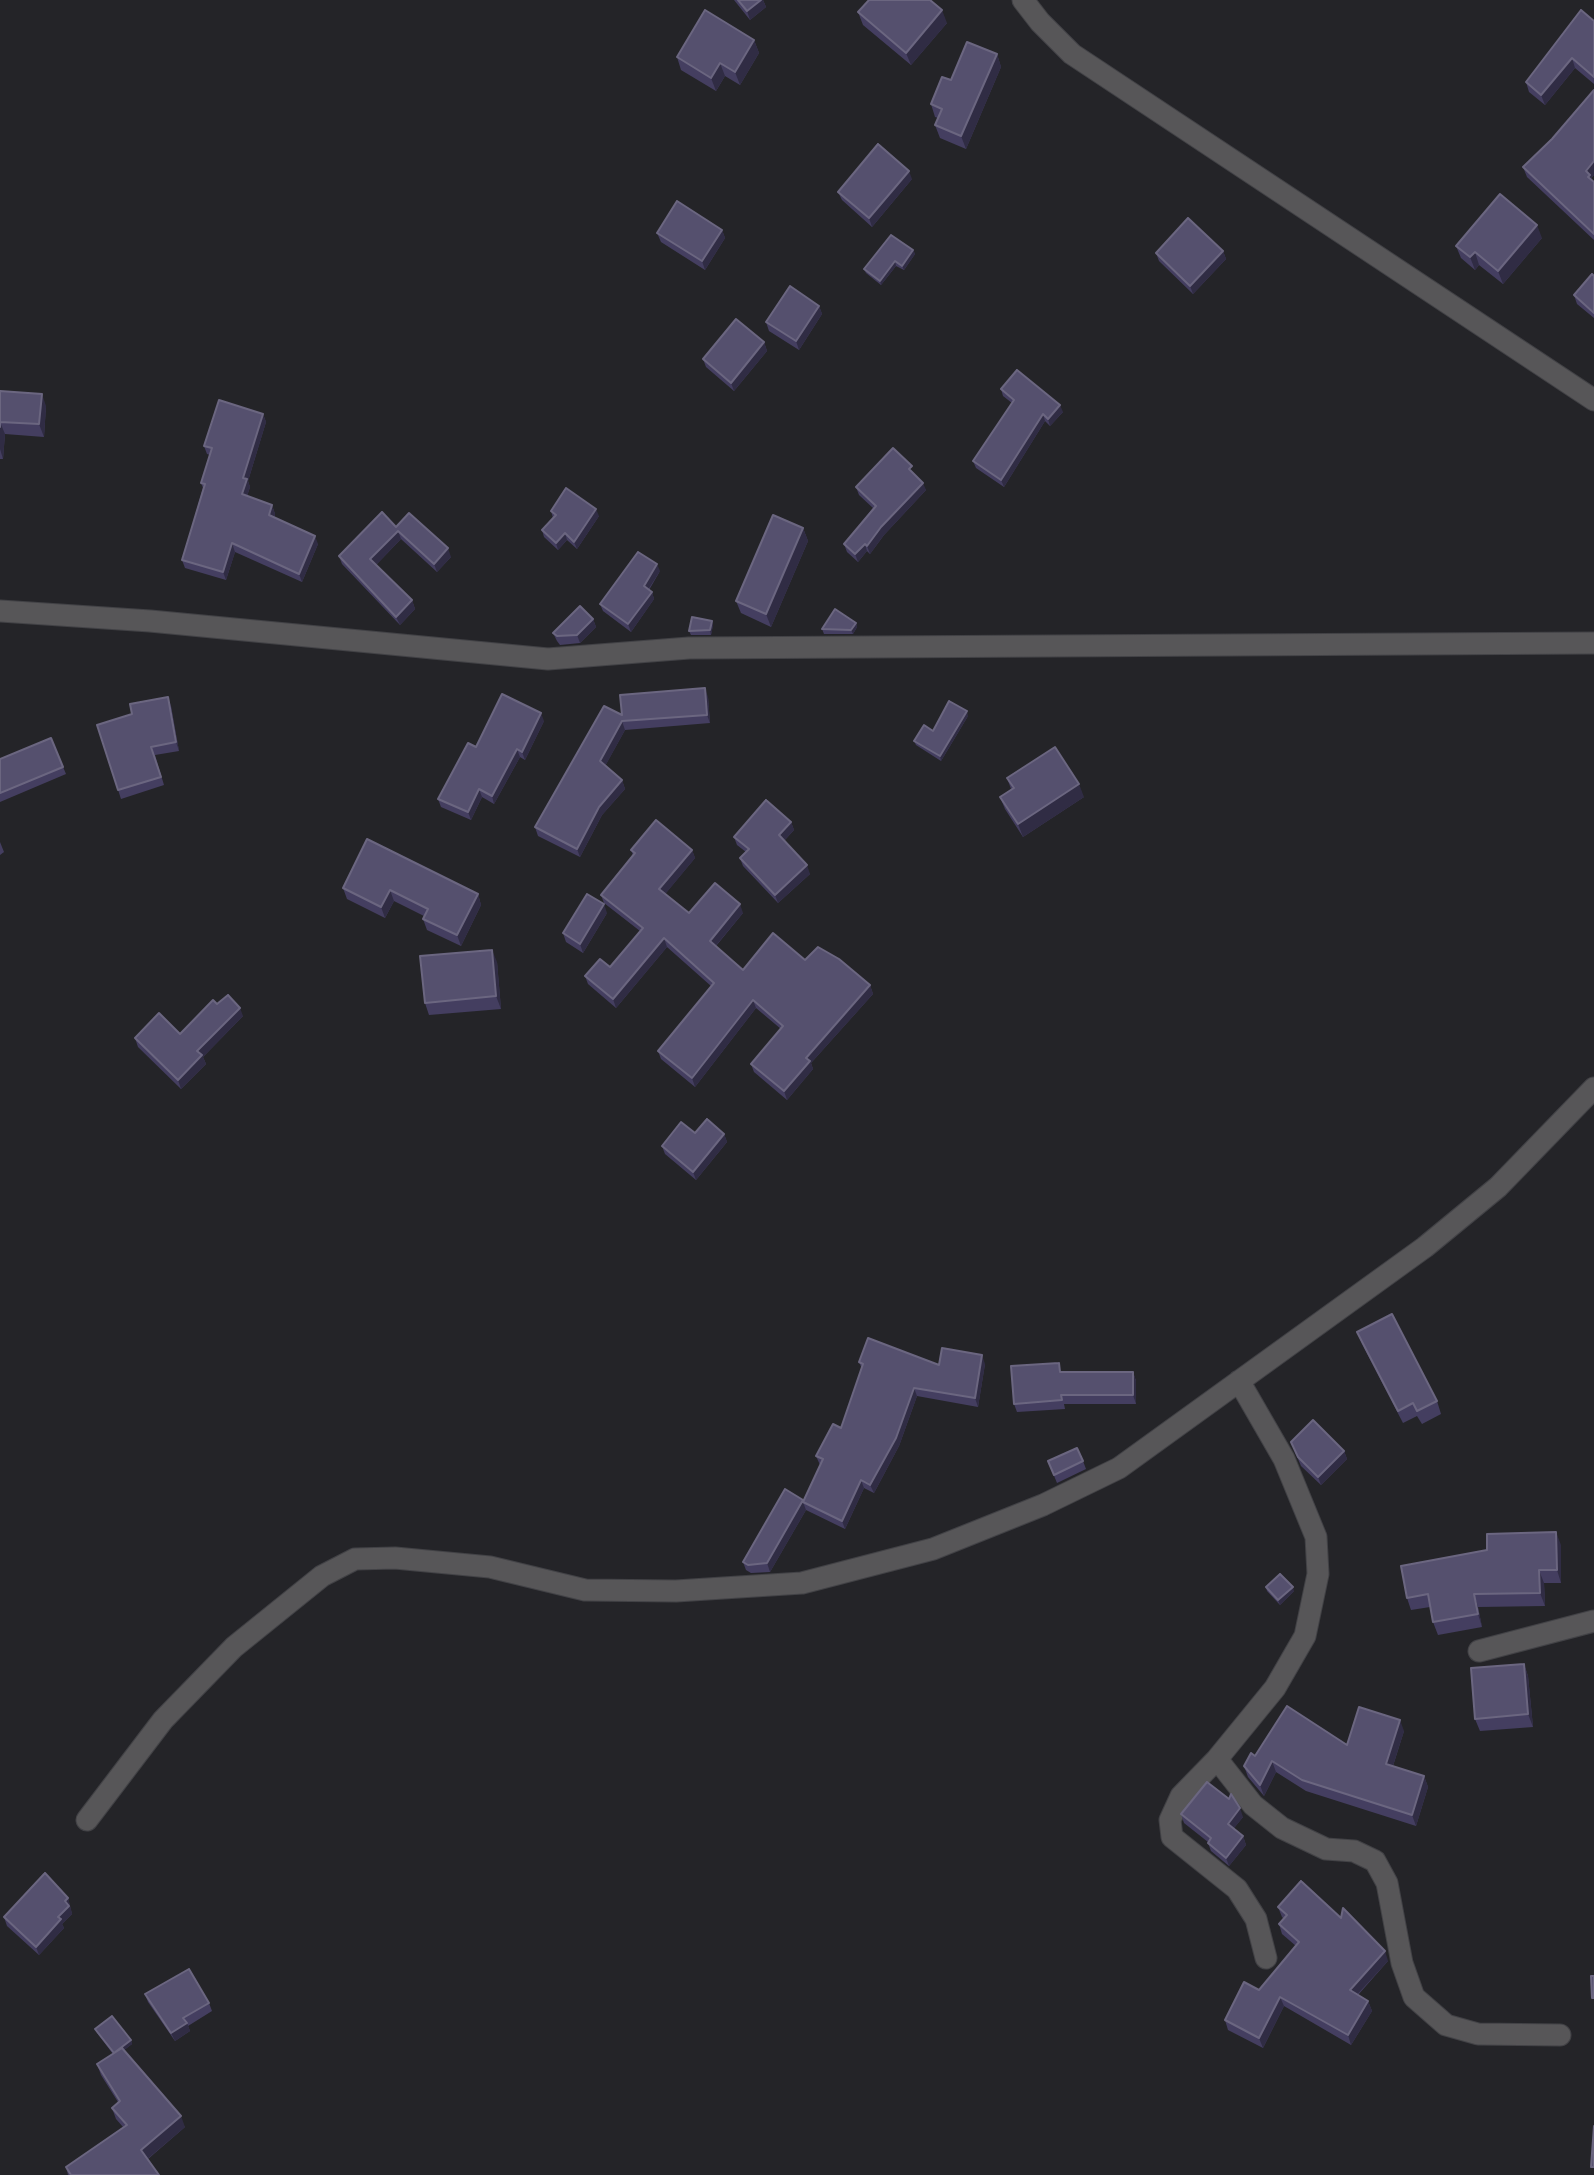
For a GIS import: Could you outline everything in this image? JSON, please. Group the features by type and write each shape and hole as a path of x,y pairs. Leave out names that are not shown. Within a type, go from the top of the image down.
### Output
{"street":[{"path":"1023,0 1040,22 1072,54 1166,119 1594,400"},
{"path":"0,611 150,621 548,659 689,648 1594,643"},
{"path":"87,1820 163,1720 233,1647 322,1576 355,1559 395,1558 490,1567 585,1590 676,1591 802,1583 933,1549 1043,1505 1119,1468 1457,1221 1498,1187 1594,1088"},
{"path":"1239,1381 1290,1472 1316,1537 1318,1574 1305,1636 1275,1688 1217,1759 1181,1796 1170,1820 1172,1837 1237,1889 1256,1919 1266,1958"},
{"path":"1479,1651 1594,1621"},
{"path":"1217,1759 1254,1805 1282,1828 1326,1849 1354,1852 1375,1861 1387,1883 1402,1963 1414,1997 1446,2025 1478,2034 1560,2035"}],"building":[{"path":"738,0 761,0 747,11"},
{"path":"869,0 930,0 942,10 906,53 858,12"},
{"path":"705,10 754,40 735,72 720,63 711,78 677,57"},
{"path":"1581,10 1594,21 1594,77 1572,58 1541,95 1526,82"},
{"path":"967,42 997,54 961,136 935,125 942,109 931,104 942,77 951,80"},
{"path":"1594,90 1594,161 1586,171 1594,182 1594,234 1523,167 1552,139"},
{"path":"878,144 909,171 869,218 838,192"},
{"path":"1500,194 1537,225 1498,271 1475,252 1470,257 1456,246"},
{"path":"677,201 722,230 702,261 657,233"},
{"path":"1188,218 1223,251 1190,286 1156,253"},
{"path":"891,235 913,250 902,266 895,261 880,281 864,269"},
{"path":"1592,274 1594,276 1594,313 1574,295"},
{"path":"790,286 819,306 796,341 766,322"},
{"path":"736,319 764,342 731,383 703,359"},
{"path":"1017,370 1060,405 1048,419 1043,414 1001,480 973,461 1014,400 1001,389"},
{"path":"0,391 42,394 39,424 0,422"},
{"path":"219,400 263,414 243,478 247,479 242,494 272,505 269,515 315,536 299,574 232,543 223,572 182,560 205,484 201,483 212,448 204,446"},
{"path":"893,448 912,466 909,469 923,483 881,527 867,546 865,544 855,554 844,544 876,506 856,487"},
{"path":"566,488 596,509 574,542 565,533 556,543 542,530 556,515 551,511"},
{"path":"382,512 396,527 409,513 448,548 434,564 398,531 370,559 412,600 396,617 339,556"},
{"path":"773,515 803,528 766,614 736,601"},
{"path":"638,552 657,564 644,586 652,592 628,624 600,604"},
{"path":"580,606 593,619 577,635 557,636 553,633"},
{"path":"835,609 856,623 851,630 822,629"},
{"path":"692,617 712,621 710,630 689,631"},
{"path":"705,688 707,715 622,721 600,761 622,780 599,807 577,849 535,827 604,706 622,715 620,695"},
{"path":"502,694 541,713 522,752 517,749 492,796 479,789 468,812 438,799 468,743 476,747"},
{"path":"168,697 176,742 151,747 161,777 118,790 97,725 132,714 130,704"},
{"path":"949,701 967,711 940,756 914,741 924,725 933,731"},
{"path":"51,738 63,767 0,793 0,759"},
{"path":"1055,747 1079,784 1018,824 1000,797 1014,788 1007,778"},
{"path":"766,800 791,822 779,835 807,865 775,895 740,858 749,849 734,837"},
{"path":"656,820 692,850 659,889 689,913 715,883 740,904 710,941 743,970 773,933 805,960 818,947 839,959 870,985 806,1058 810,1061 784,1091 751,1064 783,1026 753,1000 692,1078 658,1051 714,983 664,938 613,999 585,976 600,959 610,967 643,928 601,895 635,853 631,850"},
{"path":"367,839 478,894 457,935 423,919 428,909 390,890 381,907 343,888"},
{"path":"587,894 604,904 580,944 563,933"},
{"path":"492,950 496,996 425,1003 420,956"},
{"path":"228,995 240,1008 197,1051 202,1055 178,1080 135,1038 159,1013 180,1034 213,1000 217,1004"},
{"path":"707,1119 724,1134 693,1172 662,1146 681,1122 695,1133"},
{"path":"1392,1314 1437,1401 1417,1411 1413,1403 1398,1411 1357,1332"},
{"path":"868,1338 939,1365 942,1348 982,1355 975,1398 914,1388 896,1438 870,1485 861,1480 842,1521 803,1502 823,1459 816,1456 833,1424 841,1428 863,1364 859,1362"},
{"path":"1059,1363 1060,1372 1133,1372 1133,1395 1061,1395 1062,1400 1014,1404 1011,1366"},
{"path":"1313,1420 1344,1451 1318,1477 1298,1457 1291,1442"},
{"path":"1077,1448 1083,1461 1054,1475 1048,1461"},
{"path":"785,1489 803,1500 767,1563 748,1565 743,1562"},
{"path":"1556,1532 1557,1570 1539,1570 1540,1593 1474,1594 1478,1614 1433,1622 1428,1594 1407,1598 1401,1566 1487,1550 1487,1534"},
{"path":"1280,1574 1293,1587 1278,1600 1266,1587"},
{"path":"1524,1664 1528,1714 1475,1719 1471,1668"},
{"path":"1287,1706 1347,1745 1359,1707 1400,1720 1386,1764 1424,1776 1412,1815 1302,1780 1272,1761 1260,1785 1244,1766 1251,1753 1255,1756"},
{"path":"1207,1782 1229,1799 1231,1794 1240,1808 1228,1824 1243,1836 1226,1858 1208,1843 1211,1838 1181,1814"},
{"path":"45,1873 68,1898 65,1901 69,1906 36,1947 4,1917"},
{"path":"1301,1881 1341,1918 1343,1908 1385,1951 1350,1990 1368,2001 1348,2035 1280,1997 1259,2038 1225,2020 1244,1982 1259,1990 1299,1942 1279,1924 1287,1915 1278,1907"},
{"path":"189,1969 209,2003 183,2018 187,2023 171,2033 145,1994"},
{"path":"1591,1976 1594,1976 1594,1998 1592,1998"},
{"path":"112,2016 131,2040 114,2053 95,2029"},
{"path":"122,2048 181,2116 141,2150 159,2175 71,2175 66,2167 127,2125 112,2108 120,2101 97,2064"},
{"path":"1594,2126 1594,2167 1591,2167"}]}
